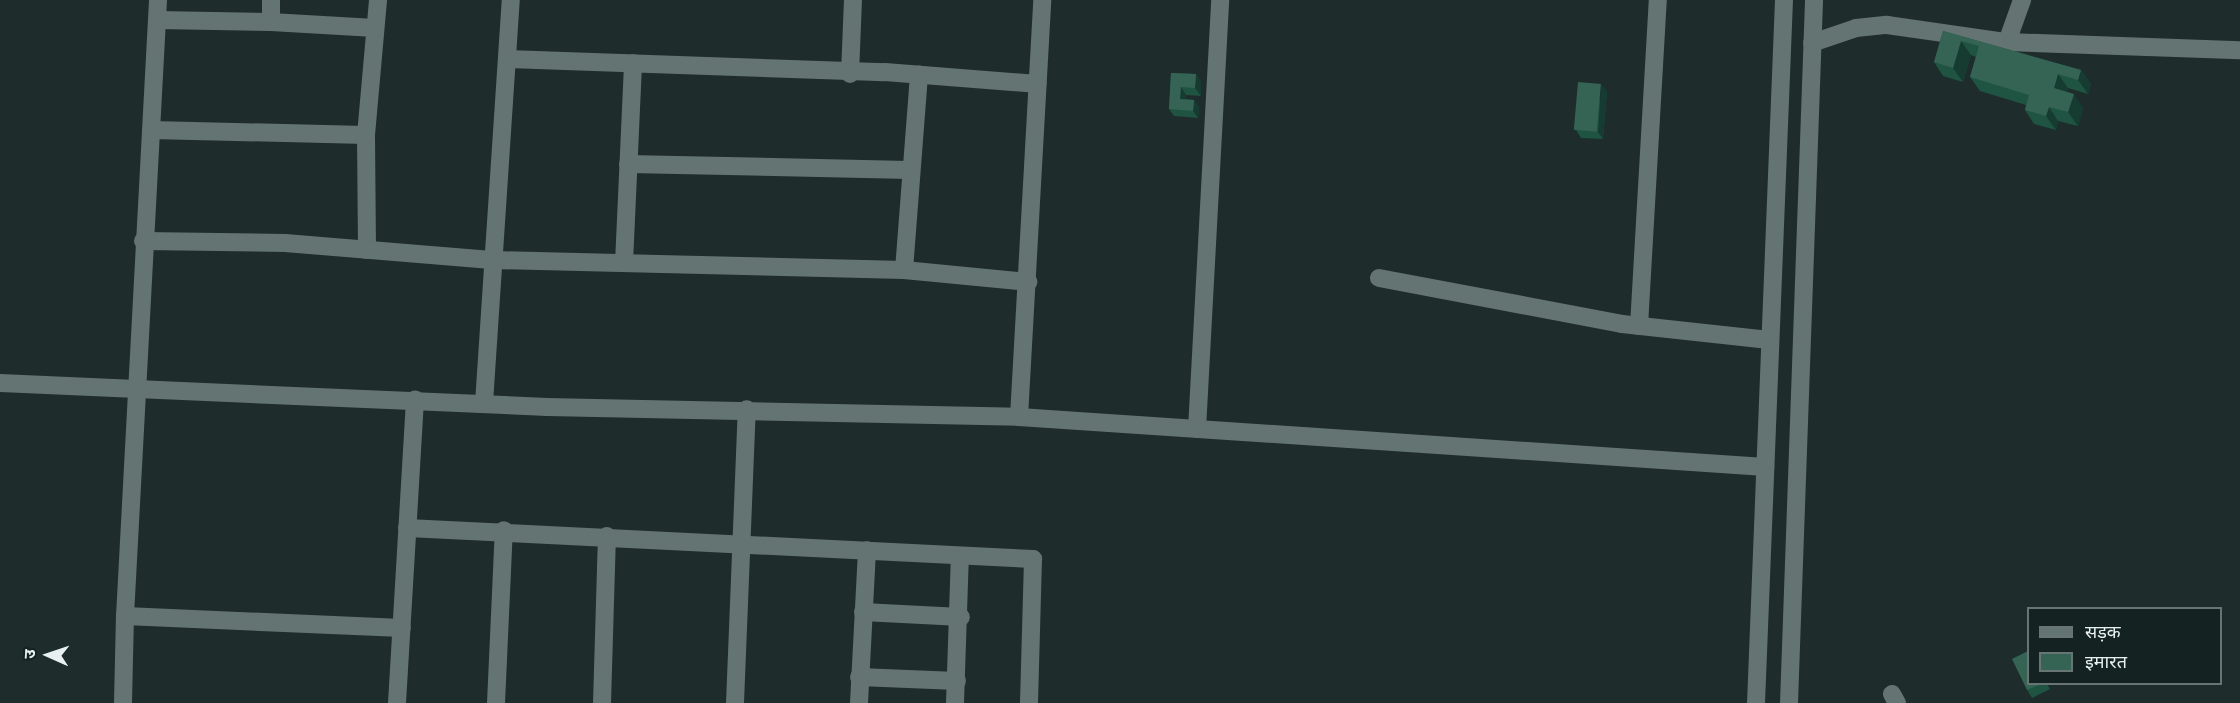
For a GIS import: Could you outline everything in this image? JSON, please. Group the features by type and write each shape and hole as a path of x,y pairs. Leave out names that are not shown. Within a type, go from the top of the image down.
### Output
{"street":[{"path":"123,703 143,241 158,0"},
{"path":"271,0 271,22"},
{"path":"367,250 366,135 378,0"},
{"path":"484,403 511,0"},
{"path":"850,74 853,0"},
{"path":"1019,417 1042,0"},
{"path":"1197,429 1220,0"},
{"path":"1639,326 1658,0"},
{"path":"1756,703 1784,0"},
{"path":"1790,703 1814,0"},
{"path":"2007,42 2022,0"},
{"path":"157,20 271,22 375,28"},
{"path":"1812,43 1856,28 1887,25 2007,42 2240,50"},
{"path":"507,59 919,75 1038,84"},
{"path":"624,263 633,63"},
{"path":"904,270 909,170 919,75"},
{"path":"151,130 366,135"},
{"path":"628,164 909,170"},
{"path":"143,241 367,250 494,260 904,270 1028,282"},
{"path":"1379,278 1639,326 1769,340"},
{"path":"0,383 484,403 1019,417 1765,467"},
{"path":"397,703 415,400"},
{"path":"735,703 747,409"},
{"path":"407,528 504,530 1033,559 1029,703"},
{"path":"496,703 504,530"},
{"path":"602,703 607,536"},
{"path":"859,703 867,550"},
{"path":"955,703 961,617 960,555"},
{"path":"862,612 961,617"},
{"path":"125,616 402,628"},
{"path":"859,677 957,681"}],"building":[{"path":"1943,31 2081,70 2078,80 2058,74 2054,88 2074,94 2068,112 2049,107 2046,116 2025,110 2029,95 1970,77 1979,46 1961,41 1953,68 1934,62"},
{"path":"1171,73 1196,74 1195,88 1181,87 1180,99 1194,100 1193,111 1169,109"},
{"path":"1578,82 1601,84 1597,132 1574,130"},
{"path":"2027,652 2027,685 2039,685 2027,690 2012,659"}]}
